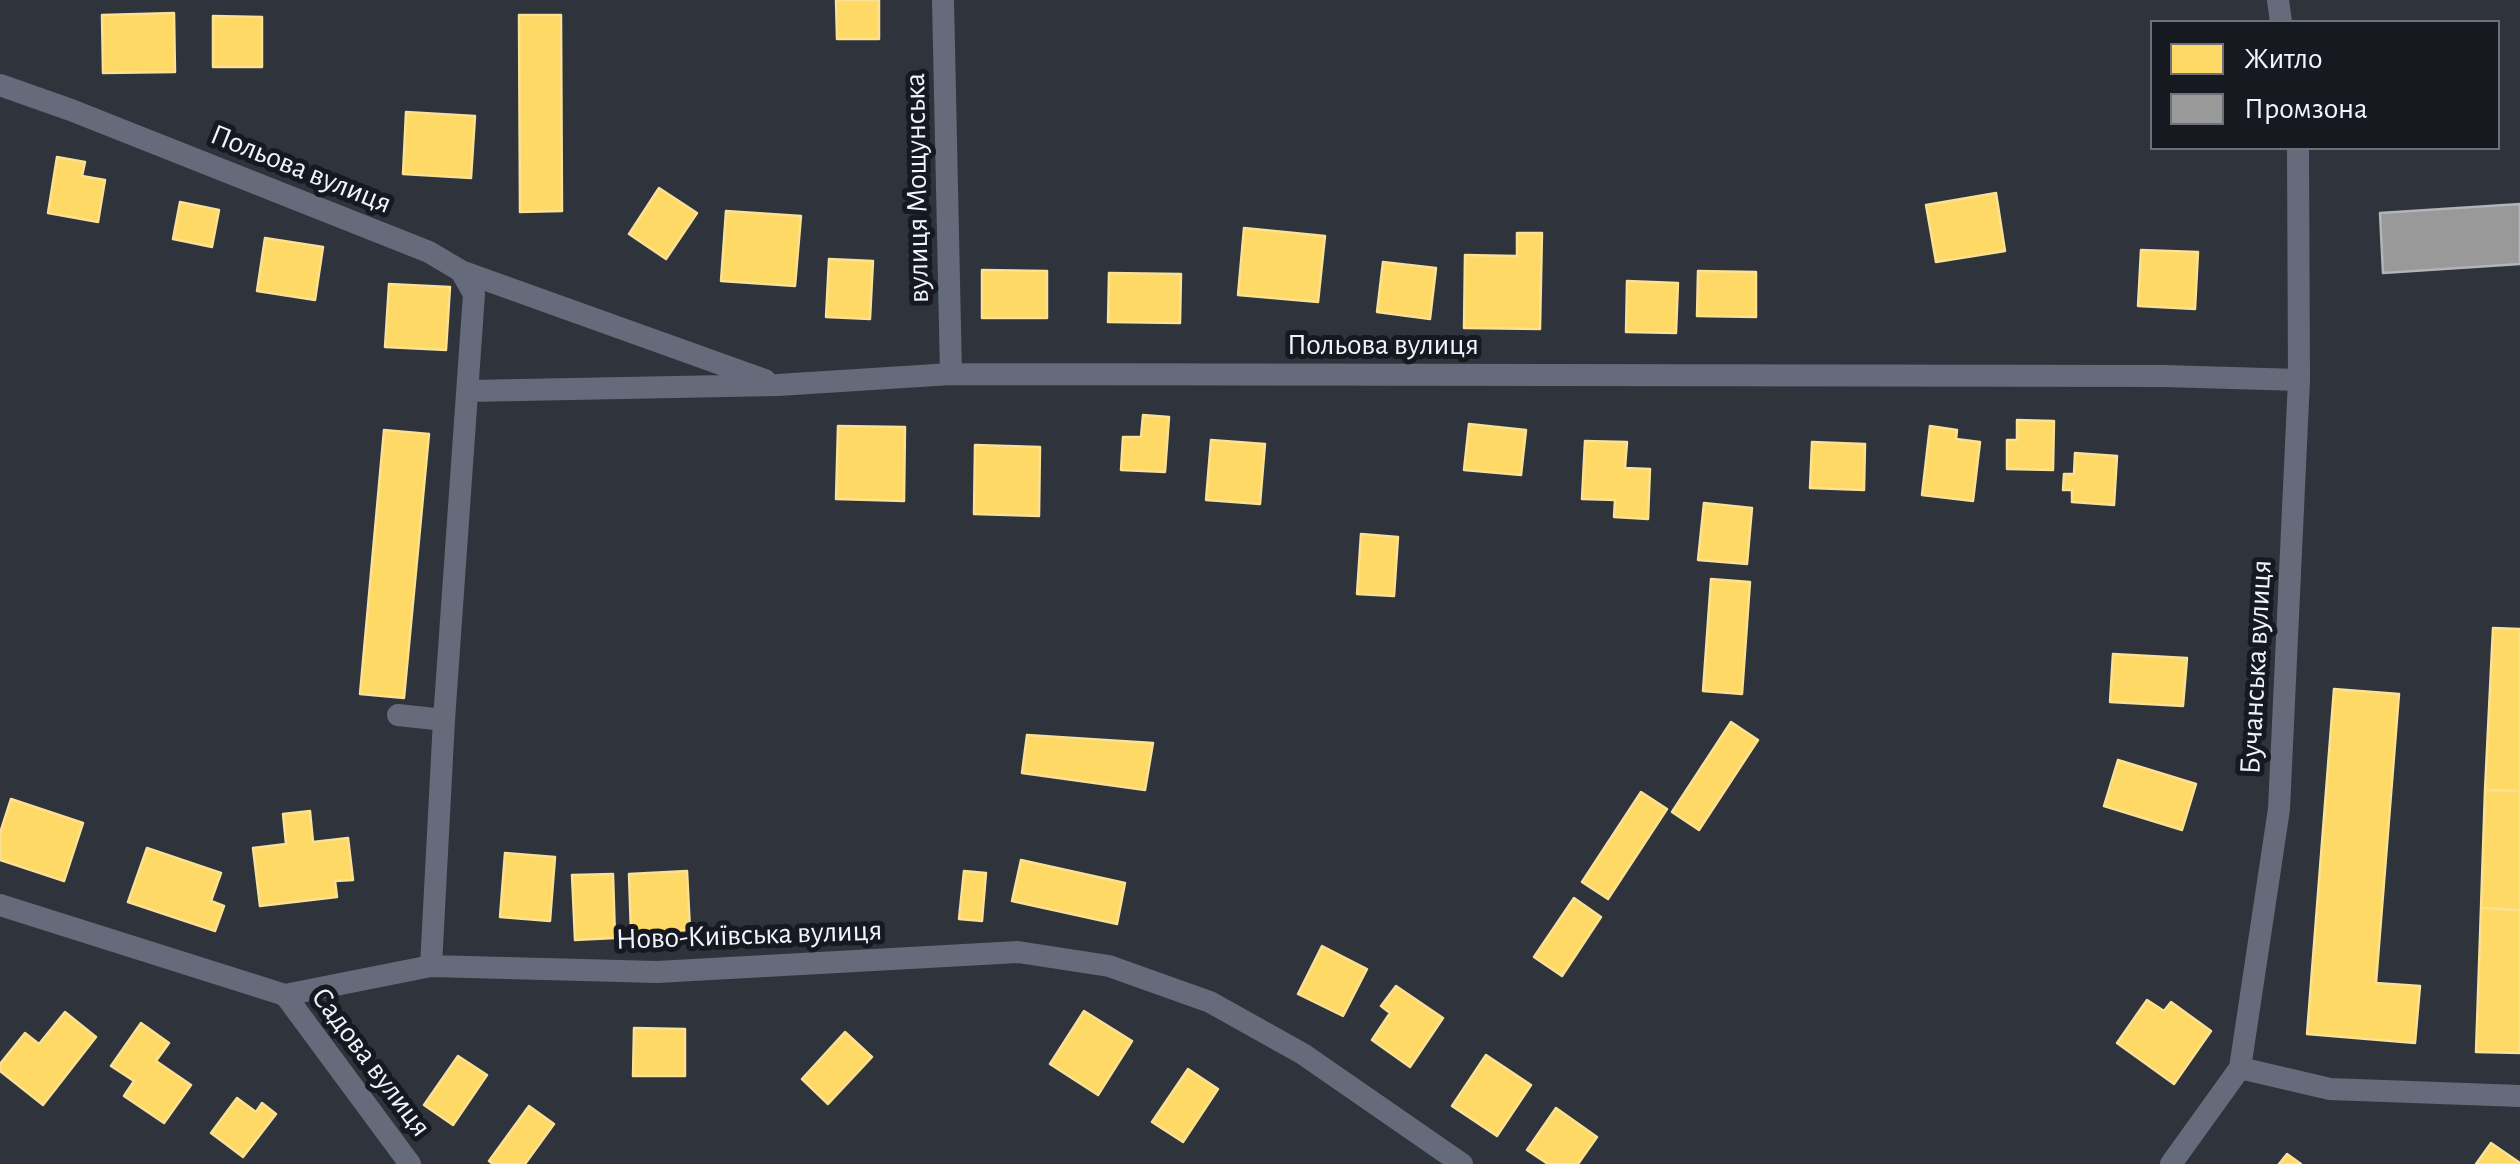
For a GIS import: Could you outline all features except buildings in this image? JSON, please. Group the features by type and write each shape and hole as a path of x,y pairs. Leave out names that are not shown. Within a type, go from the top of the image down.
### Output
{"street":[{"name":"вулиця Мощунська","path":"943,0 950,374"},
{"name":"Польова вулиця","path":"0,85 393,238 461,270 778,384"},
{"name":"Бучанська вулиця","path":"2171,1164 2240,1068 2280,808 2299,380 2298,150"},
{"path":"432,966 444,720 474,294 461,270"},
{"name":"Польова вулиця","path":"468,392 778,384 950,374 2145,376 2299,380"},
{"path":"398,716 444,720"},
{"name":"Ново-Київська вулиця","path":"0,905 285,996 432,966 657,972 1018,952 1108,966 1210,1002 1304,1054 1462,1164"},
{"name":"Садова вулиця","path":"285,996 410,1164"},
{"path":"2240,1068 2330,1089 2520,1096"}]}
